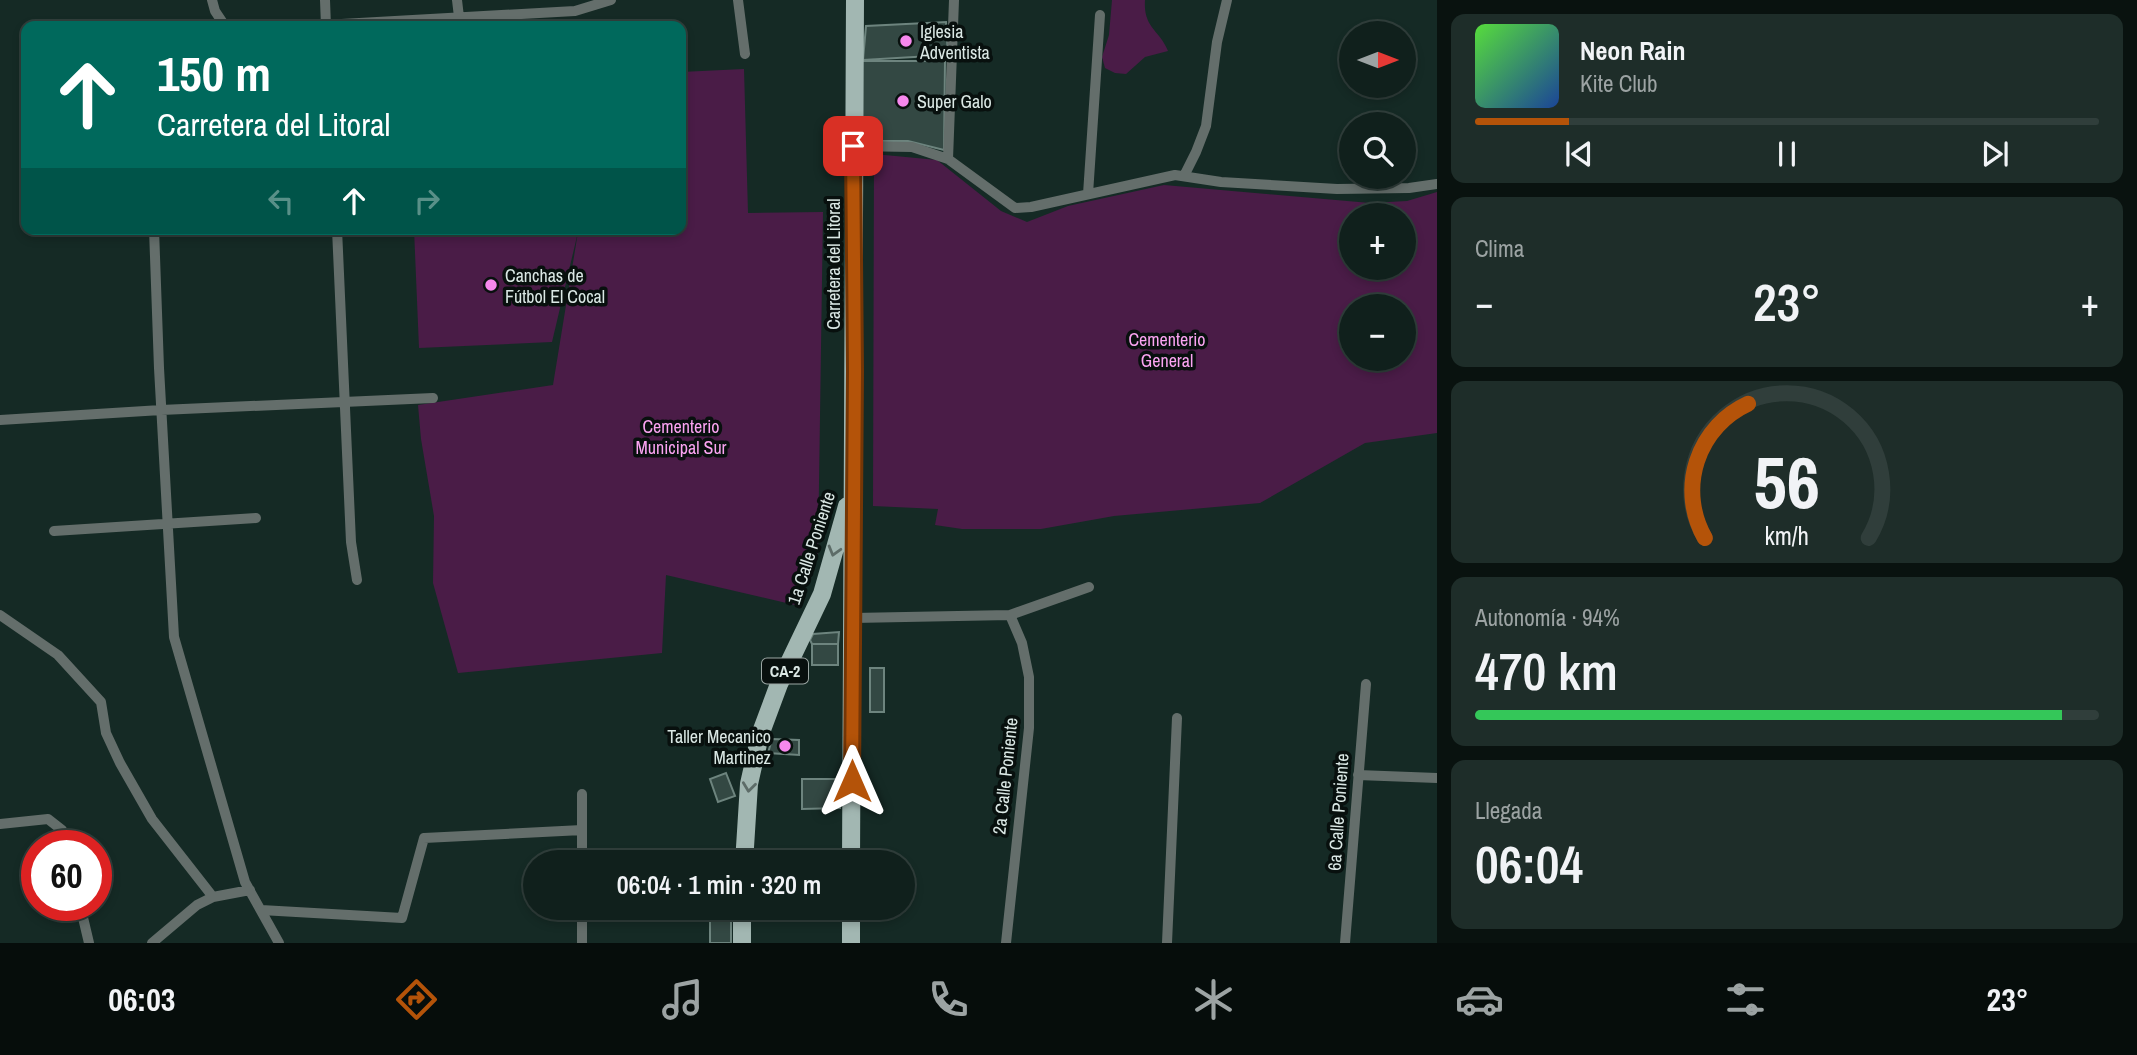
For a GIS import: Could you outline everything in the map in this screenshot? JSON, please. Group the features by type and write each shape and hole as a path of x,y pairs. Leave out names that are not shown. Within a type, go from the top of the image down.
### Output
{"main road":[{"name":"Carretera del Litoral","path":"853,485 855,0"},
{"name":"1a Calle Poniente","path":"745,850 749,784 760,735 779,684 822,594 853,485"},
{"name":"CA-2","path":"851,850 853,485"},
{"path":"822,594 839,592 853,613"},
{"path":"742,920 742,943"},
{"path":"851,920 851,943"}],"street":[{"path":"212,0 222,21"},
{"path":"325,0 326,21"},
{"path":"457,0 459,17"},
{"path":"392,21 574,6 611,0"},
{"path":"738,0 745,54"},
{"path":"948,159 954,0"},
{"path":"1184,176 1206,126 1217,42 1227,0"},
{"path":"1088,194 1100,15"},
{"path":"853,146 912,147 948,159 1015,208 1175,175 1221,182 1337,189 1409,188 1437,184"},
{"path":"154,235 174,637 245,882 279,943"},
{"path":"337,235 351,542 357,580"},
{"path":"0,420 433,398"},
{"path":"54,531 256,518"},
{"path":"853,613 1010,615 1089,587"},
{"path":"0,615 58,654 101,702 106,733 152,819 213,897"},
{"name":"2a Calle Poniente","path":"1006,943 1029,728 1029,677 1022,643 1010,615"},
{"name":"6a Calle Poniente","path":"1345,943 1366,684"},
{"path":"1167,943 1177,718"},
{"path":"1358,775 1437,778"},
{"path":"582,794 582,850"},
{"path":"0,824 48,819 62,830"},
{"path":"261,910 402,918 424,838 582,830"},
{"path":"152,943 197,905 213,897 250,890"},
{"path":"582,920 582,943"},
{"path":"84,921 89,943"}],"green space":[{"path":"1112,0 1145,0 1149,23 1168,51 1145,57 1126,74 1105,68 1102,57 1109,35"},
{"name":"Cementerio Municipal Sur","path":"744,69 748,213 823,212 818,553 795,605 666,575 662,653 458,673 433,583 434,516 418,405 553,385 578,235 686,235 686,72"},
{"name":"Cementerio General","path":"874,154 937,160 1001,211 1027,222 1068,206 1164,185 1370,203 1407,201 1437,192 1437,433 1365,443 1260,503 1114,516 1041,529 962,529 935,525 938,509 873,506"},
{"name":"Cementerio Municipal Sur","path":"414,235 577,235 552,342 419,348"}],"building":[{"name":"Iglesia Adventista","path":"946,22 948,55 863,60 866,26"},
{"name":"Super Galo","path":"862,61 945,61 944,150 908,141 860,141"},
{"path":"839,632 838,644 812,644 810,640 813,634"},
{"path":"812,644 838,644 838,665 812,665"},
{"path":"870,668 884,668 884,712 870,712"},
{"name":"Taller Mecanico Martinez","path":"772,739 799,740 799,755 768,753"},
{"path":"726,773 735,796 718,802 710,779"},
{"path":"802,779 840,779 840,808 802,809"},
{"path":"710,920 731,920 731,943 710,943"}],"place":[{"name":"Iglesia Adventista","path":"906,41"},
{"name":"Super Galo","path":"903,101"},
{"name":"Canchas de Fútbol El Cocal","path":"491,285"},
{"name":"Taller Mecanico Martinez","path":"785,746"}],"route":[{"path":"852,781 855,371 853,146"}]}
